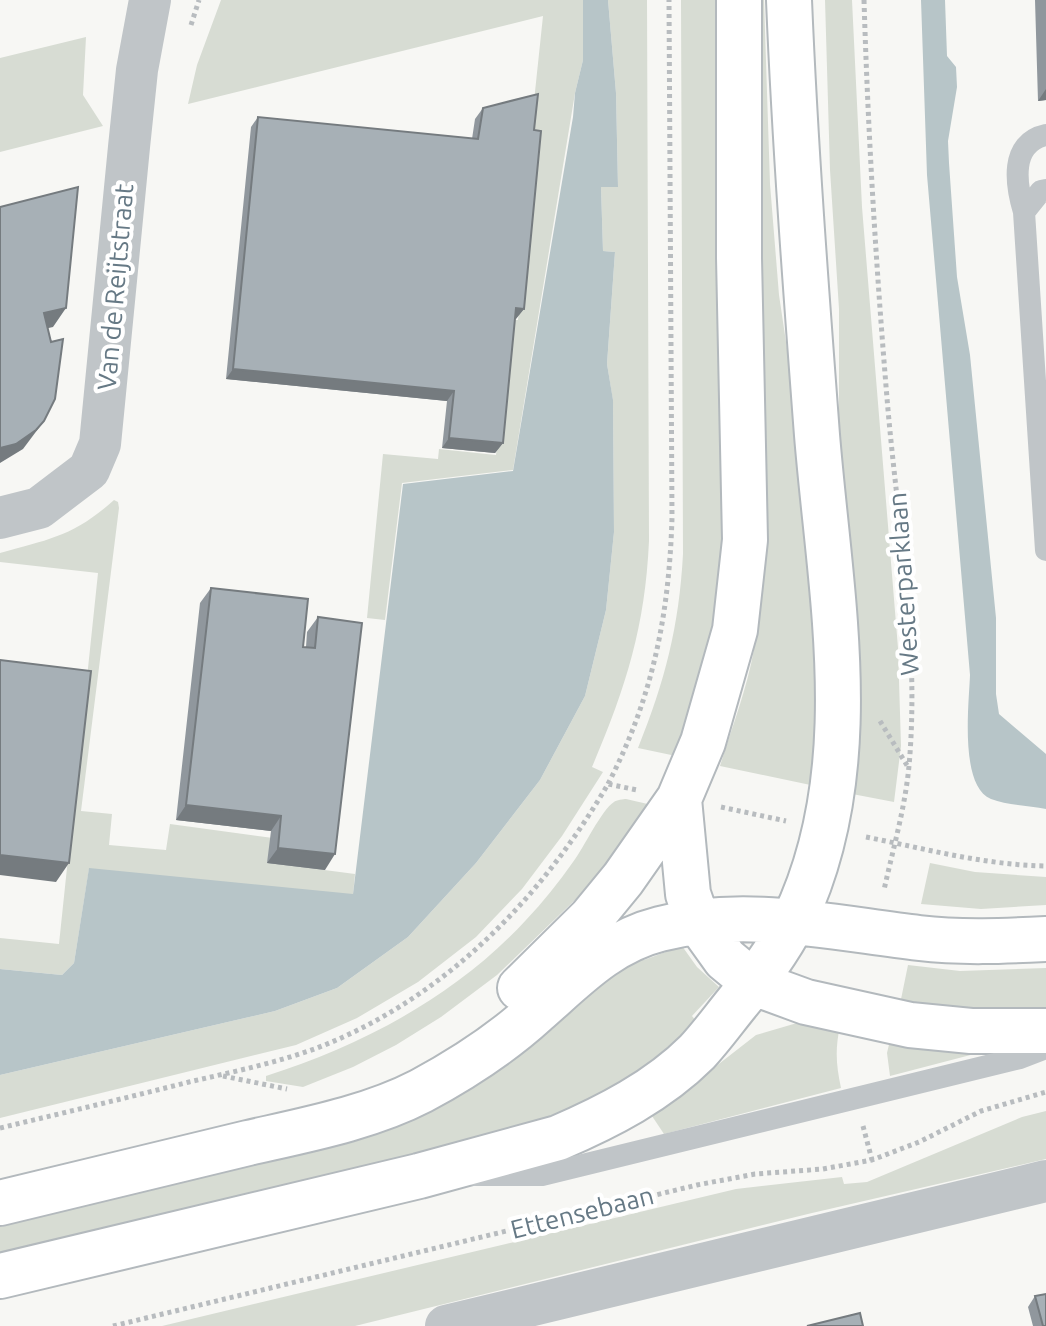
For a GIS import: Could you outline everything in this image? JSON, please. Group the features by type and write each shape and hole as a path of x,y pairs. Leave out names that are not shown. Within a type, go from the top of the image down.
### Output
{"main road":[{"path":"273,1137 384,1085 504,1005 591,918 623,879 679,799 703,742 735,630 745,540 739,258 739,0"},
{"path":"789,0 798,191 836,632 838,752 828,815 804,898 793,923"},
{"path":"679,799 688,894 697,920 725,959 754,983 806,1002 910,1025 971,1031 1046,1031"},
{"path":"818,853 831,889 844,912 856,927 874,932"},
{"path":"0,1203 273,1137 386,1106 464,1067 536,1013 567,982 609,950 656,929 697,920 735,917 923,939 1046,939"},
{"name":"Ettensebaan","path":"0,1276 419,1176 558,1138 579,1129 630,1103 696,1053 754,983 793,923"},
{"path":"696,1053 756,1017 779,1011 833,1008"}],"street":[{"name":"Van de Reijtstraat","path":"0,518 39,508 89,470 100,444 132,116 150,0"},
{"path":"446,1326 1046,1181"}],"lane":[{"path":"1046,135 1032,141 1023,150 1017,162 1016,178 1024,212 1046,550"},
{"path":"1024,212 1041,191 1046,190"},
{"name":"Ettensebaan","path":"419,1176 542,1175 1020,1058 1046,1048"}],"path":[{"path":"608,784 638,722 649,685 659,648 670,572 669,0"},
{"name":"Westerparklaan","path":"864,0 868,130 887,400 911,634 912,728 904,802 874,932"},
{"name":"Ettensebaan","path":"113,1326 697,1185 755,1174 823,1169 872,1160 919,1142 981,1111 1046,1092"},
{"path":"856,1099 872,1160"}],"shaded area":[{"path":"221,0 583,0 583,60 513,470 402,483 385,620 367,618 383,454 438,459 439,449 496,455 510,320 518,320 536,140 530,139 543,16 188,104 197,65"},
{"path":"583,0 608,0 616,93 618,187 601,187 603,251 615,252 607,364 613,400 614,532 606,610 585,696 540,780 476,863 408,937 337,988 275,1011 0,1075 0,969 62,975 74,963 89,868 353,894 403,484 513,471 583,60"},
{"path":"608,0 647,0 649,541 643,602 632,657 592,767 603,772 562,836 522,889 476,937 418,982 357,1018 296,1045 0,1118 0,1075 275,1011 337,988 408,937 476,863 540,780 585,696 606,610 614,532 613,401 607,364 615,252 603,251 601,187 618,186 616,93"},
{"path":"681,0 720,0 723,562 715,629 676,756 638,748 669,653 683,554"},
{"path":"749,0 764,0 770,184 779,295 811,510 820,787 720,766 754,649 765,560 765,426 754,219"},
{"path":"825,0 852,0 862,207 898,648 901,746 894,802 847,793 839,517 839,309 830,170"},
{"path":"921,0 945,0 947,56 956,67 957,87 948,141 949,163 957,277 970,355 996,618 999,714 1046,754 1046,809 991,799 981,791 970,761 970,675 927,175"},
{"path":"86,37 83,95 103,126 0,152 0,58"},
{"path":"114,500 119,508 81,811 112,814 109,845 166,850 170,824 273,838 271,863 355,874 353,895 89,869 74,963 62,975 0,969 0,938 59,944 98,573 0,562 0,553 74,529"},
{"path":"626,799 652,805 609,877 580,895 497,975 441,1017 353,1067 303,1087 266,1081 266,1076 338,1049 406,1015 469,972 499,947 545,899 609,806"},
{"path":"930,863 975,872 1046,877 1046,905 981,909 921,904"},
{"path":"682,946 697,967 719,987 692,1016 696,1021 650,1062 614,1086 575,1106 494,1134 0,1254 0,1227 285,1157 640,953 644,960"},
{"path":"908,965 960,971 1046,968 1046,1012 899,1009"},
{"path":"818,1022 840,1026 837,1057 841,1088 664,1134 652,1116 756,1035 797,1023"},
{"path":"891,1036 982,1052 890,1076 887,1053"},
{"path":"1046,1111 1046,1159 812,1213 355,1326 162,1326 736,1189 842,1177 844,1184 867,1182 1022,1117"}],"building":[{"path":"538,94 534,130 541,131 524,309 516,308 503,443 449,438 454,391 233,369 258,117 478,139 483,108"},
{"path":"78,187 66,308 44,313 51,342 63,339 55,399 36,430 16,444 0,448 0,207"},
{"path":"211,588 308,599 303,647 315,648 318,617 362,623 335,854 278,848 281,816 186,805"},
{"path":"0,660 91,671 69,863 0,855"},
{"path":"1046,1294 1046,1326 1043,1326 1035,1296"},
{"path":"860,1313 863,1326 807,1326"}]}
